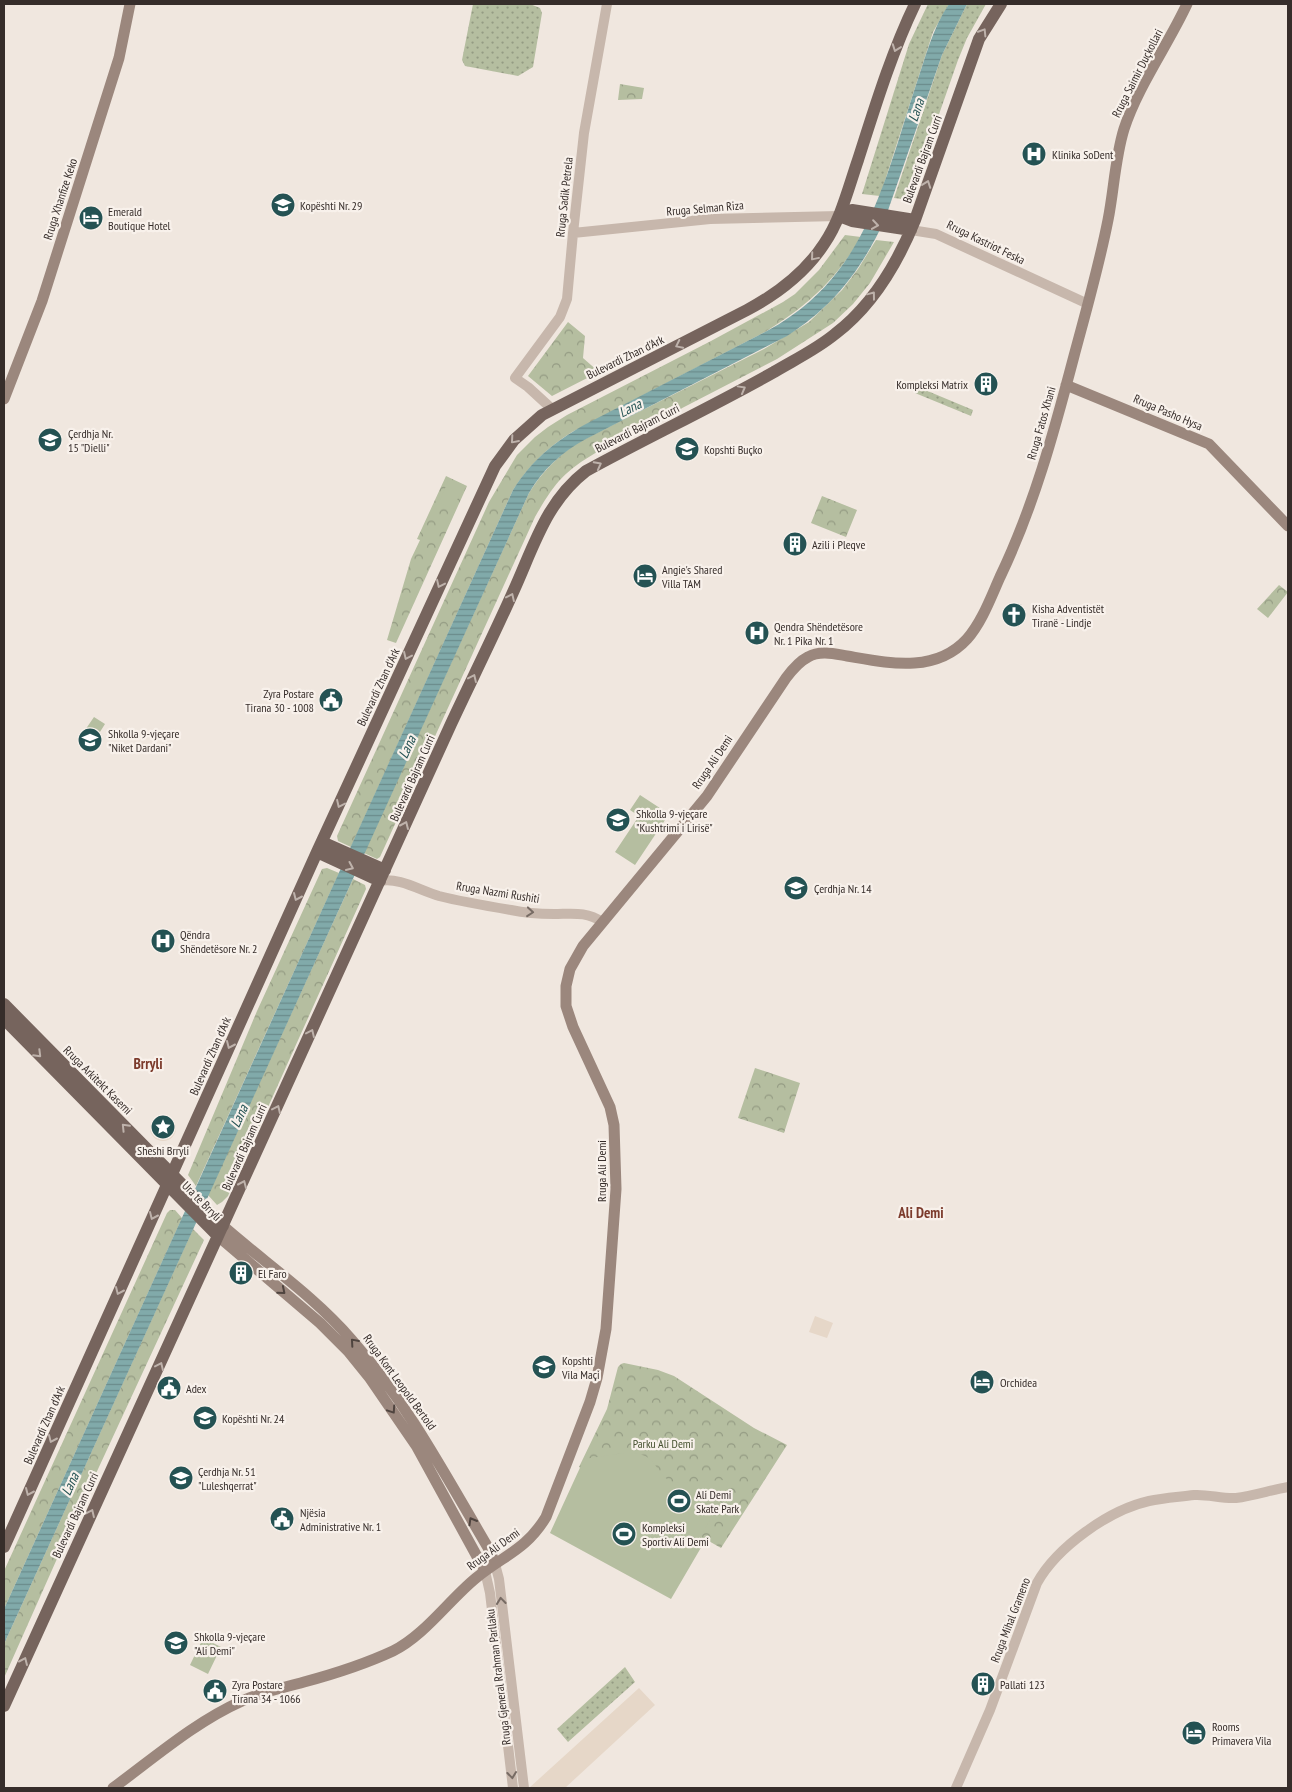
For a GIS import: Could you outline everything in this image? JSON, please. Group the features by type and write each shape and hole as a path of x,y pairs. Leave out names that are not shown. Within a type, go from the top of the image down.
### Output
{"main road":[{"name":"Rruga Xhanfize Keko","path":"4,399 42,301 119,58 128,22 130,4"},
{"name":"Bulevardi Zhan d'Ark","path":"4,1547 320,847 487,482 504,452 532,422 552,409 768,299 786,285 814,257 824,244 839,216 902,30 915,4"},
{"name":"Bulevardi Bajram Curri","path":"4,1706 380,874 546,517 565,490 586,471 740,390 820,345 836,334 862,307 881,283 903,247 906,224 979,39 1001,4"},
{"name":"Rruga Saimir Duçkollari","path":"1088,304 1109,219 1120,142 1124,129 1137,99 1187,4"},
{"name":"Rruga Kastriot Feska","path":"839,216 855,216 906,224"},
{"name":"Rruga Fatos Xhani","path":"1014,548 1036,490 1088,304"},
{"name":"Rruga Pasho Hysa","path":"1066,385 1209,444 1288,526"},
{"name":"Rruga Ali Demi","path":"113,1788 226,1709 251,1698 320,1678 393,1651 415,1636 490,1567 525,1544 536,1533 546,1517 592,1396 606,1329 616,1189 614,1125 610,1108 573,1027 565,996 572,962 602,922 702,801 793,669 808,657 823,653 884,663 907,664 930,661 945,655 968,638 978,622 1014,548"},
{"name":"Rruga Nazmi Rushiti","path":"320,847 380,874"},
{"name":"Rruga Arkitekt Kasemi","path":"4,1004 170,1180"},
{"name":"Rruga Arkitekt Kasemi","path":"4,1019 170,1180"},
{"name":"Ura te Brryli","path":"170,1180 220,1231"},
{"name":"Rruga Kont Leopold Bertold","path":"220,1231 328,1315 372,1364 425,1440 490,1552 490,1567"}],"street":[{"name":"Rruga Sadik Petrela","path":"552,409 515,378 560,317 569,292 573,233 587,116 607,4"},
{"name":"Rruga Selman Riza","path":"573,233 710,219 839,216"},
{"name":"Rruga Kastriot Feska","path":"906,224 936,234 1088,304"},
{"name":"Rruga Nazmi Rushiti","path":"380,874 438,895 482,905 542,914 587,914 596,917 602,922"},
{"name":"Rruga Mihal Grameno","path":"956,1788 990,1710 1037,1583 1046,1568 1059,1554 1106,1519 1134,1505 1148,1501 1195,1495 1238,1498 1288,1487"},
{"name":"Rruga Gjeneral Rrahman Parllaku","path":"490,1567 490,1593 513,1788"},
{"name":"Rruga Gjeneral Rrahman Parllaku","path":"490,1567 499,1579 524,1788"}],"green space":[{"path":"473,4 530,4 540,8 542,13 533,67 518,76 465,66 462,60"},
{"path":"928,4 949,4 933,32 880,196 862,194 909,44"},
{"path":"967,4 986,4 967,38 958,60 909,200 894,198 942,55"},
{"path":"620,84 644,88 642,99 618,100"},
{"path":"845,235 861,237 831,279 794,312 765,332 572,432 554,444 525,473 513,490 351,847 338,841 337,836 489,502 517,455 535,437 567,415 711,341 795,294 819,270"},
{"path":"876,240 894,242 870,283 853,304 833,323 777,359 597,452 567,473 554,487 535,517 380,857 377,859 364,853 534,485 556,459 577,443 764,349 809,322 842,290"},
{"path":"568,322 585,336 583,358 599,372 552,396 528,376"},
{"path":"918,387 973,410 971,416 915,393"},
{"path":"446,476 467,486 396,643 387,640 411,559 420,540 417,539"},
{"path":"449,479 464,485 453,509 439,502"},
{"path":"822,496 857,510 846,537 811,523"},
{"path":"1279,585 1288,592 1268,618 1257,609"},
{"path":"94,717 105,724 93,743 81,736"},
{"path":"640,795 669,814 635,865 615,852 639,816 630,810"},
{"path":"327,868 339,873 196,1186 188,1175 257,1011 322,869"},
{"path":"353,879 365,885 366,889 228,1196 217,1205 208,1195"},
{"path":"755,1068 800,1083 784,1133 738,1118"},
{"path":"170,1210 175,1210 182,1218 4,1609 4,1571"},
{"path":"193,1229 204,1240 68,1534 4,1678 4,1644"},
{"name":"Parku Ali Demi","path":"624,1363 658,1370 674,1376 754,1428 787,1445 721,1548 579,1467 607,1409 618,1367"},
{"name":"Kompleksi Sportiv Ali Demi","path":"635,1453 649,1458 672,1483 724,1480 728,1482 726,1490 701,1536 706,1539 671,1599 550,1533 584,1459"},
{"path":"203,1638 221,1647 208,1674 190,1665"},
{"path":"625,1667 635,1682 568,1742 557,1729"}],"shaded area":[{"name":"Sheshi Brryli","path":"163,1115 172,1119 176,1128 172,1137 163,1141 154,1137 150,1128 154,1119"},
{"path":"815,1316 833,1323 827,1338 809,1332"},
{"path":"639,1688 655,1705 565,1788 529,1788"}],"water":[{"name":"Lana","path":"949,4 967,4 942,55 885,219 867,254 833,299 787,336 577,444 561,455 534,484 4,1644 4,1609 513,490 520,479 544,453 573,432 782,322 817,294 839,270 857,242 872,213 895,151 929,44"}],"place":[{"name":"Klinika SoDent","path":"1034,154"},
{"name":"Kopështi Nr. 29","path":"283,205"},
{"name":"Emerald Boutique Hotel","path":"91,218"},
{"name":"Kompleksi Matrix","path":"986,384"},
{"name":"Çerdhja Nr. 15 \"Dielli\"","path":"50,440"},
{"name":"Kopshti Buçko","path":"687,449"},
{"name":"Azili i Pleqve","path":"795,544"},
{"name":"Angie's Shared Villa TAM","path":"645,576"},
{"name":"Kisha Adventistët Tiranë - Lindje","path":"1014,615"},
{"name":"Qendra Shëndetësore Nr. 1 Pika Nr. 1","path":"757,633"},
{"name":"Zyra Postare Tirana 30 - 1008","path":"331,700"},
{"name":"Shkolla 9-vjeçare \"Niket Dardani\"","path":"90,740"},
{"name":"Shkolla 9-vjeçare \"Kushtrimi i Lirisë\"","path":"618,820"},
{"name":"Çerdhja Nr. 14","path":"796,888"},
{"name":"Qëndra Shëndetësore Nr. 2","path":"163,941"},
{"name":"Sheshi Brryli","path":"163,1127"},
{"name":"El Faro","path":"241,1273"},
{"name":"Kopshti Vila Maçi","path":"544,1367"},
{"name":"Orchidea","path":"982,1382"},
{"name":"Adex","path":"169,1388"},
{"name":"Kopështi Nr. 24","path":"205,1418"},
{"name":"Çerdhja Nr. 51 \"Luleshqerrat\"","path":"181,1478"},
{"name":"Ali Demi Skate Park","path":"679,1501"},
{"name":"Njësia Administrative Nr. 1","path":"282,1519"},
{"name":"Kompleksi Sportiv Ali Demi","path":"624,1534"},
{"name":"Shkolla 9-vjeçare \"Ali Demi\"","path":"176,1643"},
{"name":"Pallati 123","path":"983,1684"},
{"name":"Zyra Postare Tirana 34 - 1066","path":"215,1691"},
{"name":"Rooms Primavera Vila","path":"1194,1733"}],"district":[{"name":"Brryli","path":"148,1063"},
{"name":"Ali Demi","path":"921,1212"}]}
